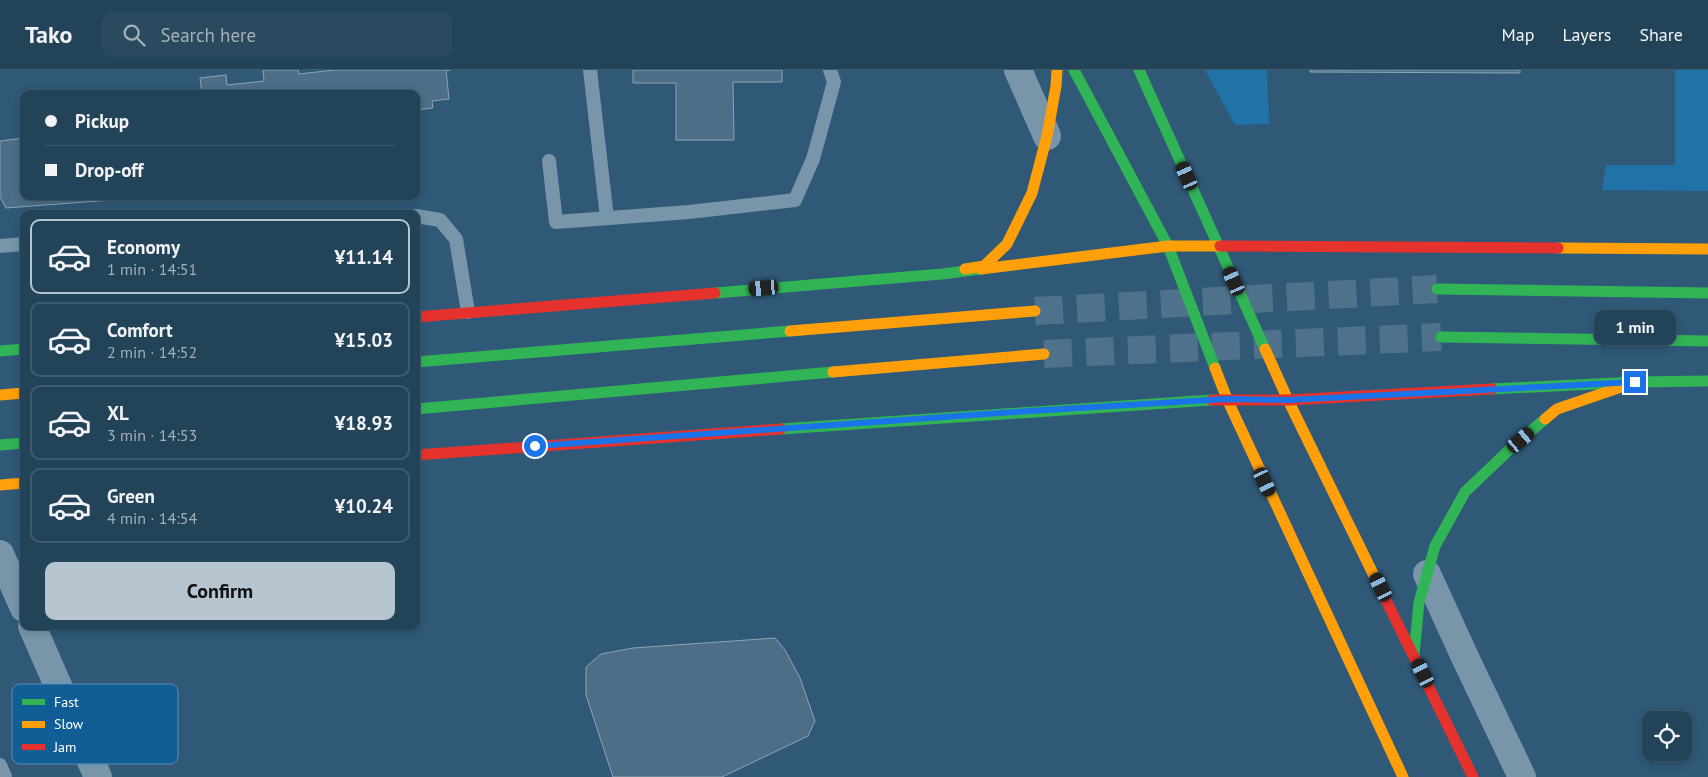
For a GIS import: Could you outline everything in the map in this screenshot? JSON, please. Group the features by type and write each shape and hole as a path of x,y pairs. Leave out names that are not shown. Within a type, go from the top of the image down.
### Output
{"main road":[{"path":"942,274 984,266 1007,244 1032,193 1047,136 1057,70"},
{"path":"1074,70 1168,246 1226,399 1403,777"},
{"path":"1139,70 1288,400 1473,777"},
{"path":"420,316 942,274 1168,246 1708,249"},
{"path":"1437,289 1708,293"},
{"path":"420,362 1035,311"},
{"path":"1441,337 1708,341"},
{"path":"0,351 20,349"},
{"path":"420,409 1044,354"},
{"path":"420,455 1020,411 1226,399 1288,400 1635,382 1708,381"},
{"path":"1414,655 1419,602 1435,546 1465,492 1509,450 1557,409 1635,382"},
{"path":"0,395 20,393"},
{"path":"0,445 20,443"},
{"path":"0,485 20,483"}],"street":[{"path":"1018,70 1047,136"},
{"path":"0,554 20,599"},
{"path":"1427,574 1522,777"},
{"path":"34,630 57,684"},
{"path":"92,764 98,777"}],"lane":[{"path":"590,70 607,218"},
{"path":"549,161 556,222 689,212 795,200 816,149 834,82 830,70"},
{"path":"420,217 440,220 456,238 468,312"},
{"path":"0,246 20,244"},
{"path":"0,765 5,777"}],"shaded area":[{"path":"1205,70 1267,70 1269,124 1235,125"},
{"path":"1675,70 1708,70 1708,191 1602,190 1606,165 1675,165"}],"building":[{"path":"263,70 298,70 299,74 334,70 446,70 449,99 432,101 433,108 420,110 420,90 202,90 200,78 226,75 227,85 264,81"},
{"path":"633,70 782,70 782,82 733,82 734,140 676,140 676,83 633,83"},
{"path":"1310,70 1520,70 1520,73 1310,72"},
{"path":"20,138 20,200 112,200 6,208 0,197 0,141"},
{"path":"775,638 785,650 800,678 815,721 808,736 722,777 613,777 586,695 586,667 601,654 633,648"}],"tunnel":[{"path":"1035,311 1437,289"},
{"path":"1044,354 1441,337"}],"traffic: fast":[{"path":"1074,70 1168,246 1215,368"},
{"path":"1139,70 1265,349"},
{"path":"715,293 981,269"},
{"path":"1437,289 1708,293"},
{"path":"420,362 790,331"},
{"path":"1441,337 1708,341"},
{"path":"0,351 20,349"},
{"path":"420,409 833,372"},
{"path":"1492,389 1635,382 1708,381"},
{"path":"781,429 1212,400"},
{"path":"1414,655 1419,602 1435,546 1465,492 1545,419"},
{"path":"0,445 20,443"}],"traffic: slow":[{"path":"965,269 984,266 1007,244 1032,193 1047,136 1057,70"},
{"path":"981,269 1168,246 1220,246"},
{"path":"1558,248 1708,249"},
{"path":"790,331 1035,311"},
{"path":"1265,349 1380,588"},
{"path":"833,372 1044,354"},
{"path":"1215,368 1227,399 1403,777"},
{"path":"1545,419 1557,409 1624,386"},
{"path":"0,395 20,393"},
{"path":"0,485 20,483"}],"traffic: jam":[{"path":"1220,246 1558,248"},
{"path":"420,317 715,293"},
{"path":"1212,400 1288,400 1492,389"},
{"path":"420,455 781,429"},
{"path":"1380,588 1473,777"}],"route":[{"path":"535,446 1226,399 1288,400 1635,382"}]}
